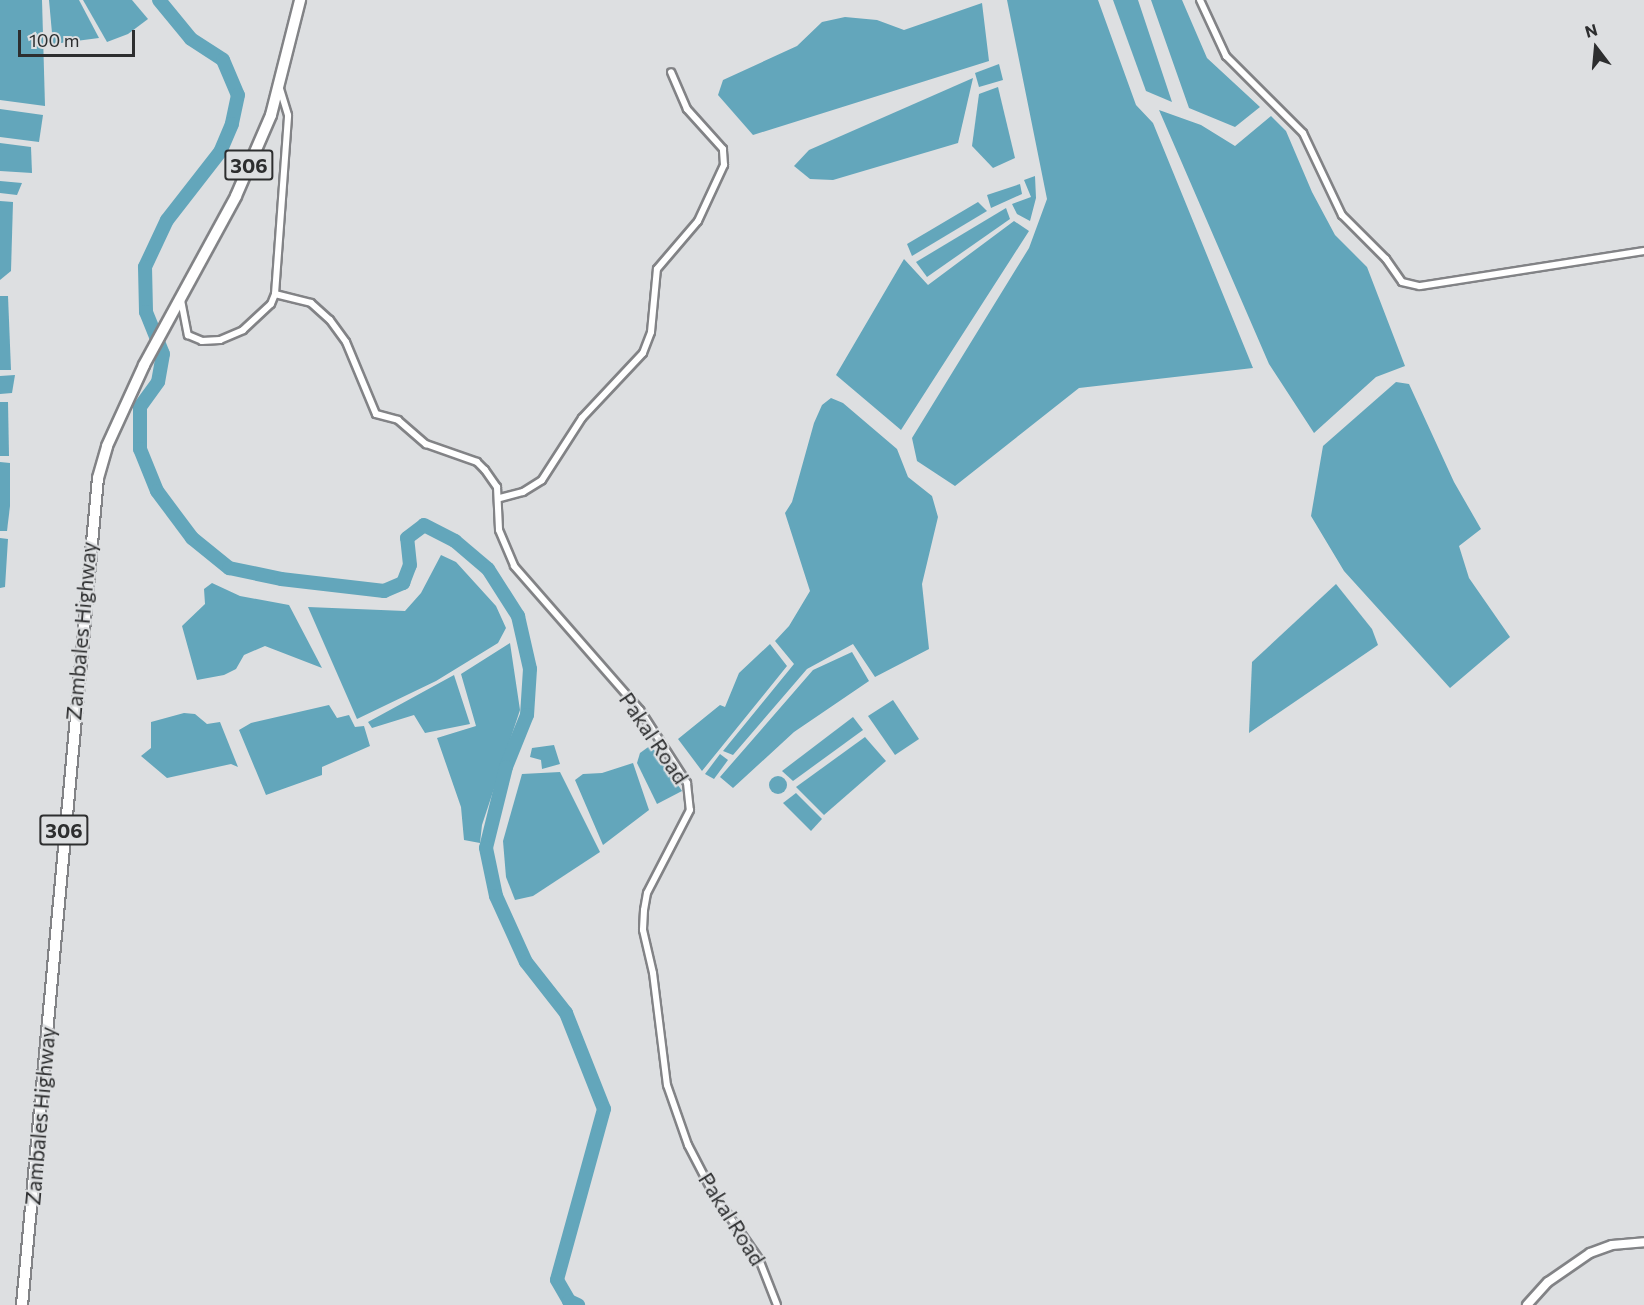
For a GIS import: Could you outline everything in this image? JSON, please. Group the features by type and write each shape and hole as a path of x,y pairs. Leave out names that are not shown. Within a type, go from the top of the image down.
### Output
{"main road":[{"name":"Zambales Highway","path":"22,1305 92,513 107,446 144,364 236,196 280,88 300,0"}],"street":[{"path":"1200,0 1226,56 1303,133 1342,215 1386,259 1402,282 1420,286 1644,251"},
{"path":"500,498 523,492 542,480 582,418 643,353 651,332 657,269 698,221 724,165 723,149 687,109 671,72"},
{"path":"180,296 188,335 196,341 226,338 252,324 266,313 275,294 288,115 280,88"},
{"name":"Pakal Road","path":"275,294 311,303 330,320 346,342 376,414 398,420 426,444 481,465 494,481 500,498 499,530 514,566 640,710 690,792 690,810 647,893 644,910 643,930 653,973 667,1085 688,1145 713,1193 759,1259 777,1305"},
{"path":"1527,1305 1548,1282 1590,1253 1612,1245 1644,1242"}],"water":[{"path":"0,0 42,0 45,106 0,100"},
{"path":"49,0 79,0 99,38 53,44"},
{"path":"83,0 132,0 148,19 128,34 107,42"},
{"path":"1007,0 1098,0 1136,105 1153,123 1253,368 1079,388 955,486 917,461 912,438 1029,248 1047,199"},
{"path":"1113,0 1138,0 1172,102 1146,91"},
{"path":"1151,0 1182,0 1207,58 1260,107 1235,127 1189,108"},
{"path":"982,3 989,61 753,135 718,95 723,80 797,46 822,22 845,17 877,20 904,30"},
{"path":"999,64 1003,80 979,87 975,73"},
{"path":"973,78 958,143 833,180 810,179 794,166 809,150"},
{"path":"998,87 1015,158 993,168 972,146 979,94"},
{"path":"0,109 43,115 39,142 0,137"},
{"path":"1159,110 1201,125 1235,146 1271,116 1286,131 1312,192 1335,235 1367,267 1405,366 1376,377 1314,433 1269,364"},
{"path":"0,143 31,147 32,173 0,171"},
{"path":"1035,176 1036,198 1030,221 1017,214 1012,204 1031,197 1024,180"},
{"path":"0,181 22,183 17,195 0,193"},
{"path":"1020,184 1022,194 991,208 987,195"},
{"path":"0,201 13,202 11,271 0,280"},
{"path":"978,202 987,211 912,256 907,244"},
{"path":"1006,208 1010,219 927,277 916,262"},
{"path":"1014,221 1029,231 901,430 836,375 904,259 928,285"},
{"path":"0,296 8,296 11,370 0,370"},
{"path":"15,375 12,393 0,394 0,376"},
{"path":"1396,382 1409,384 1454,482 1481,529 1459,546 1469,578 1510,637 1450,688 1344,571 1311,516 1323,446"},
{"path":"831,398 843,403 897,449 908,477 932,496 938,517 922,584 929,649 875,677 853,644 807,669 733,755 723,751 794,664 775,641 789,626 810,591 785,513 792,502 814,423 822,405"},
{"path":"0,402 8,402 9,456 0,456"},
{"path":"0,462 10,463 10,506 7,531 0,531"},
{"path":"0,538 8,539 5,587 0,588"},
{"path":"441,555 456,562 496,606 506,628 498,643 436,681 357,719 308,607 405,611 421,593"},
{"path":"212,583 240,596 289,605 322,668 265,646 244,655 236,669 224,675 197,680 182,626 205,604 204,589"},
{"path":"1336,584 1372,629 1378,645 1249,733 1252,662"},
{"path":"510,643 520,710 482,825 480,843 464,840 461,807 437,738 476,726 461,674"},
{"path":"770,644 787,666 702,771 678,739 720,705 725,707 739,673"},
{"path":"852,652 869,681 794,732 733,788 720,777 813,670"},
{"path":"454,675 470,724 425,733 414,715 372,728 368,722"},
{"path":"893,700 919,739 895,755 868,716"},
{"path":"329,705 337,718 349,715 355,727 364,726 370,746 322,767 322,775 266,795 239,730 251,723"},
{"path":"184,713 195,714 207,724 220,722 238,767 231,764 167,778 141,756 151,748 151,722"},
{"path":"853,717 863,730 793,781 782,771"},
{"path":"865,737 886,761 824,815 796,787"},
{"path":"554,745 560,764 542,769 541,760 530,757 532,748"},
{"path":"651,745 682,791 657,804 637,763 640,753"},
{"path":"720,754 728,760 714,779 705,774"},
{"path":"633,763 649,810 603,845 575,780 583,774 602,773"},
{"path":"560,772 600,852 533,896 515,900 506,877 503,841 522,774"},
{"path":"778,776 784,779 787,785 784,791 778,794 772,791 769,785 772,779"},
{"path":"796,793 822,819 811,831 783,803"}],"waterway":[{"path":"159,0 191,39 223,60 238,95 232,124 220,152 167,220 145,267 146,312 163,354 158,382 140,407 140,449 157,491 192,538 229,568 281,579 384,591 403,583 410,565 407,538 424,525 455,541 488,569 518,616 530,669 527,715 506,767 486,848 496,896 526,962 566,1013 604,1109 557,1280 569,1301 578,1305"}]}
